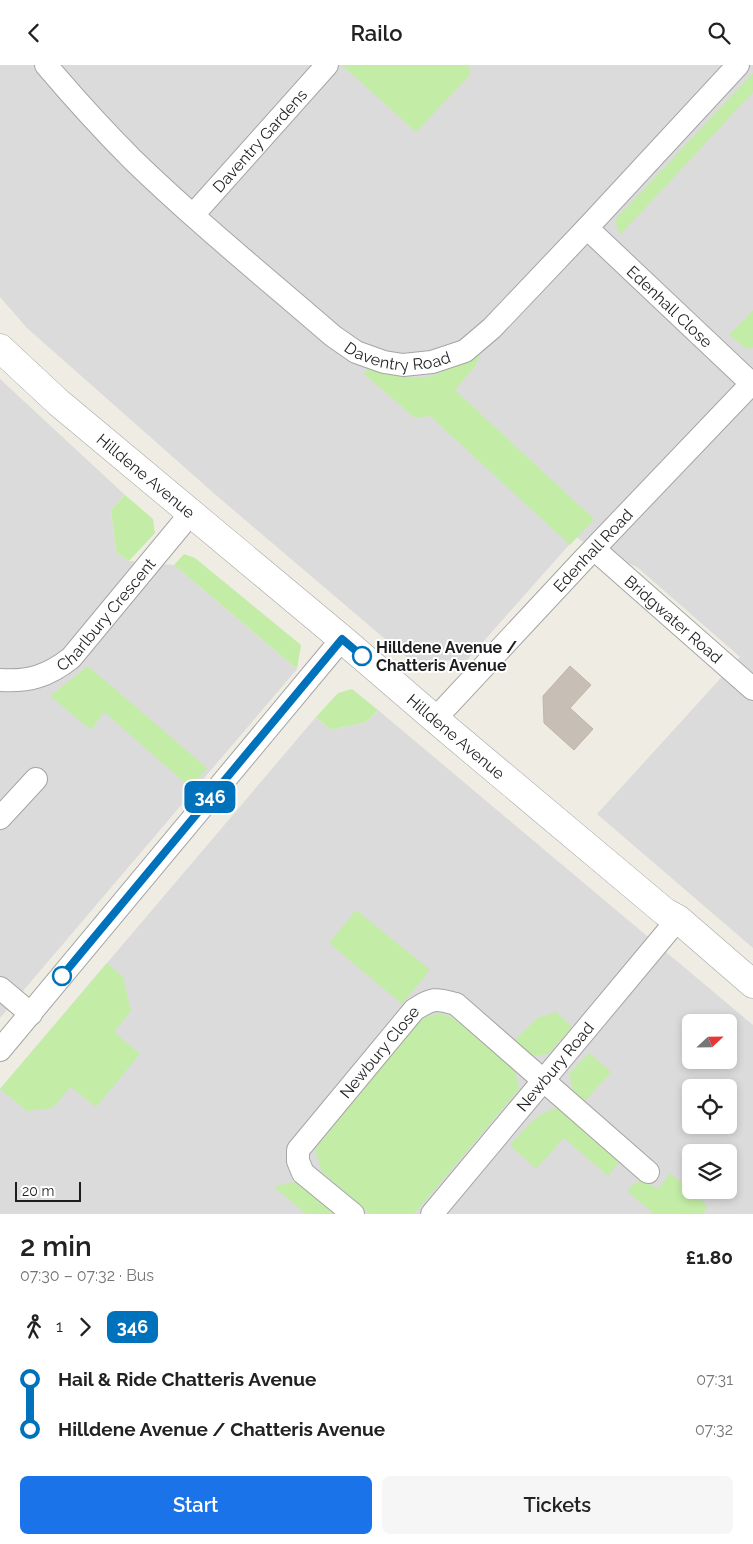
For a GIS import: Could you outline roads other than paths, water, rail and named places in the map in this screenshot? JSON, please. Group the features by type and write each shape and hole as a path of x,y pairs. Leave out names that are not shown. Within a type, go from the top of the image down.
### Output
{"street":[{"name":"Daventry Road","path":"46,65 74,98 132,159 193,215 333,336 356,352 384,362 403,365 432,362 465,351 492,328 738,65"},
{"name":"Daventry Gardens","path":"193,215 327,65"},
{"name":"Edenhall Close","path":"587,228 752,383"},
{"name":"Hilldene Avenue","path":"0,348 58,403 342,639 665,912 678,919 753,985"},
{"name":"Edenhall Road","path":"435,719 752,383"},
{"name":"Charlbury Crescent","path":"0,680 14,681 38,677 56,670 71,658 190,513"},
{"name":"Bridgwater Road","path":"594,549 753,689"},
{"path":"0,1050 342,639"},
{"path":"0,818 36,779"},
{"name":"Newbury Road","path":"432,1214 545,1081 678,919"},
{"path":"0,987 31,1014"},
{"name":"Newbury Close","path":"353,1214 303,1173 298,1161 298,1150 414,1010 427,1002 438,999 456,1004 545,1081"},
{"path":"545,1081 648,1172"}],"place":[{"name":"Hilldene Avenue / Chatteris Avenue","path":"362,656"}]}
